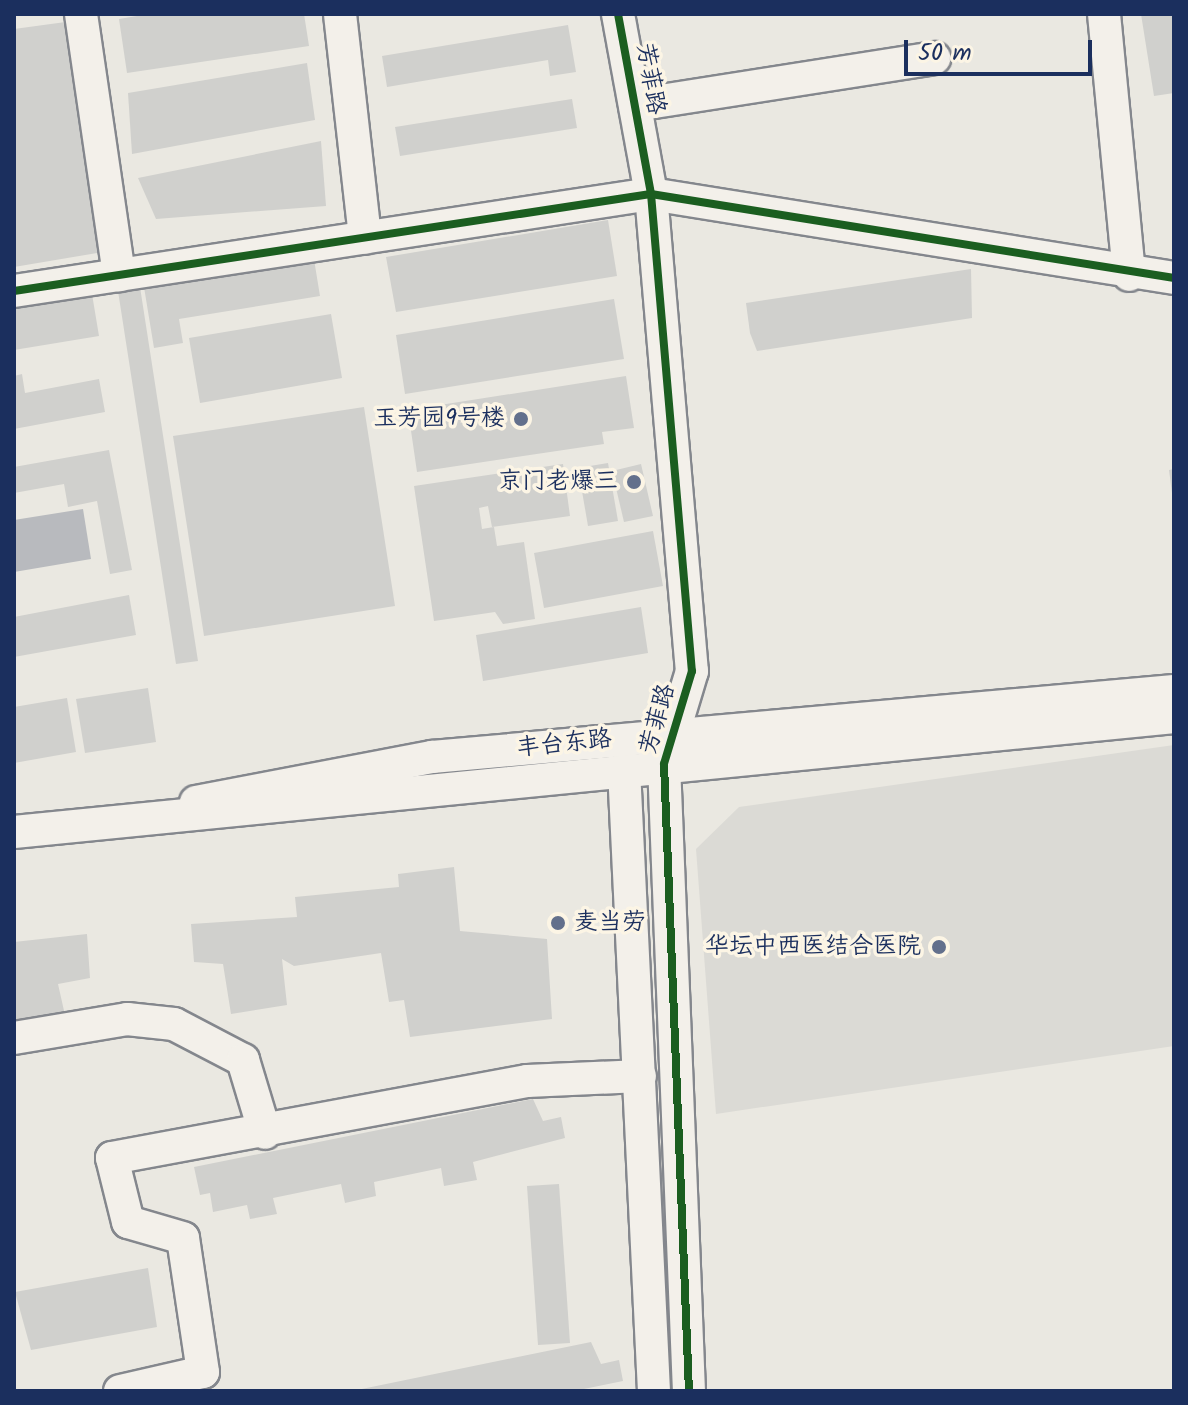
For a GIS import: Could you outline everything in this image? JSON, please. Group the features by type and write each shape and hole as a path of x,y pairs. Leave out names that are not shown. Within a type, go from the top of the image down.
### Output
{"street":[{"path":"81,14 119,275"},
{"path":"340,14 365,238"},
{"name":"芳菲路","path":"618,14 651,194 692,671 677,733 664,764 689,1391"},
{"path":"1104,14 1129,275"},
{"path":"635,105 934,58"},
{"path":"14,291 651,194 1129,275 1174,278"},
{"name":"丰台东路","path":"151,816 337,771 677,733 1174,691"},
{"name":"丰台东路","path":"14,832 664,764 1174,717"},
{"name":"芳菲路","path":"654,1391 624,769 677,733"},
{"path":"14,1038 127,1019 174,1024 243,1060 265,1133"},
{"path":"120,1391 203,1372 183,1238 128,1222 112,1158 265,1133 527,1081 640,1076"}],"shaded area":[{"path":"83,509 91,559 14,572 14,520"},
{"name":"华坛中西医结合医院","path":"1174,745 1174,1046 716,1114 696,849 739,807"}],"building":[{"path":"149,14 304,14 309,46 127,73 119,19"},
{"path":"1141,14 1174,14 1174,93 1154,96"},
{"path":"73,21 103,252 14,267 14,29"},
{"path":"568,25 576,72 550,76 548,60 387,87 382,56"},
{"path":"307,63 315,120 132,154 128,93"},
{"path":"572,99 577,128 400,156 395,127"},
{"path":"321,141 326,206 156,219 138,178"},
{"path":"608,220 617,276 396,312 386,257"},
{"path":"313,253 320,296 179,319 183,343 154,348 143,281"},
{"path":"971,269 972,318 757,351 750,333 746,303"},
{"path":"140,287 198,661 176,664 118,291"},
{"path":"92,294 99,336 14,350 14,307"},
{"path":"614,299 624,359 405,394 396,335"},
{"path":"331,314 342,378 200,403 189,338"},
{"path":"22,374 25,393 99,379 105,412 14,429 14,376"},
{"name":"玉芳园9号楼","path":"626,376 634,428 602,432 604,444 417,472 408,410"},
{"path":"364,407 395,606 204,636 173,436"},
{"path":"109,450 132,570 110,574 97,501 68,507 64,484 14,493 14,467"},
{"path":"608,463 618,521 588,526 578,468"},
{"path":"563,464 570,516 492,527 488,506 479,508 482,529 494,527 497,546 524,542 535,619 503,624 495,612 434,621 414,486"},
{"path":"641,464 653,516 624,522 612,471"},
{"path":"1174,469 1174,493 1172,493 1169,470"},
{"path":"653,531 663,586 544,608 534,553"},
{"path":"129,595 136,635 14,657 14,617"},
{"path":"641,607 648,653 483,681 476,635"},
{"path":"148,688 156,742 85,753 76,699"},
{"path":"67,698 76,752 14,763 14,707"},
{"path":"454,867 460,931 547,939 552,1019 410,1037 404,1000 389,1002 381,953 294,966 282,959 287,1005 231,1014 223,964 194,962 191,924 297,917 295,897 399,887 398,874"},
{"path":"87,934 90,978 58,984 67,1024 14,1028 14,942"},
{"path":"533,1099 543,1121 561,1117 565,1138 473,1162 477,1180 444,1186 441,1168 374,1182 376,1196 345,1203 341,1184 273,1198 277,1214 250,1219 247,1205 213,1212 210,1193 200,1195 194,1167"},
{"path":"559,1184 570,1343 538,1345 527,1186"},
{"path":"148,1268 157,1327 31,1350 15,1292"},
{"path":"591,1342 601,1364 619,1360 623,1381 574,1391 352,1391"}],"cycle path":[{"path":"618,14 651,194 692,671 664,764 689,1391"},
{"path":"14,291 651,194 1174,278"}],"place":[{"name":"玉芳园9号楼","path":"521,419"},
{"name":"京门老爆三","path":"634,482"},
{"name":"麦当劳","path":"558,923"},
{"name":"华坛中西医结合医院","path":"939,947"}]}
